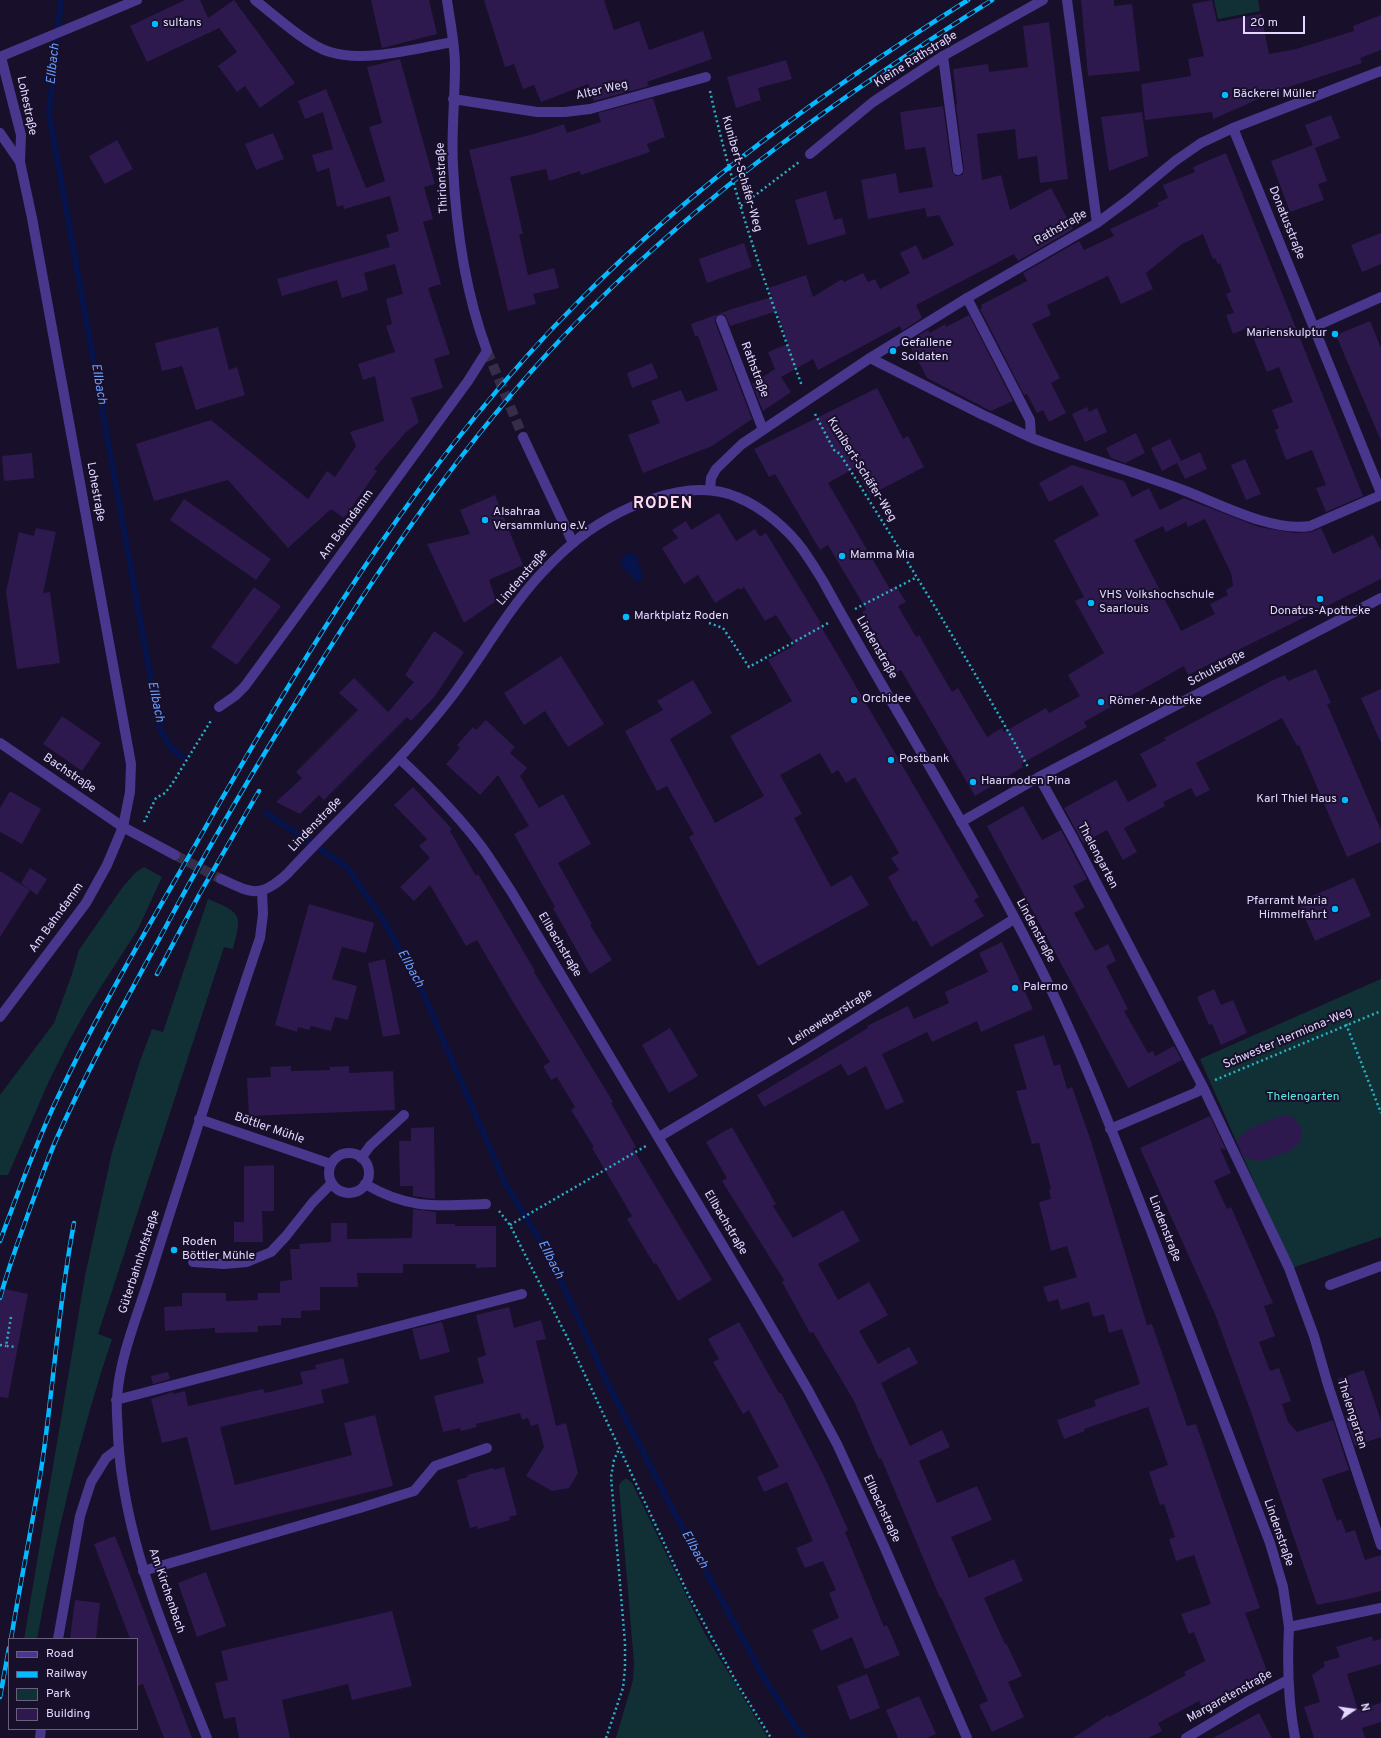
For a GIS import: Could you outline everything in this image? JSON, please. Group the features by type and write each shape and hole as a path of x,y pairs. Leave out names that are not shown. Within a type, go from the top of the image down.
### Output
{"street":[{"path":"0,56 137,0"},
{"path":"255,0 309,42 329,52 352,55 379,55 453,42"},
{"name":"Thirionstraße","path":"447,0 455,65 453,166 464,268 479,330 487,350"},
{"name":"Kleine Rathstraße","path":"810,154 873,102 943,56 1043,0"},
{"path":"1067,0 1096,223"},
{"name":"Lohestraße","path":"0,56 21,135 20,162 32,218 131,764 130,792 123,827"},
{"path":"943,56 958,170"},
{"name":"Rathstraße","path":"710,490 711,478 716,470 742,444 870,358 966,298 1096,223 1128,200 1175,161 1201,143 1233,128 1381,71"},
{"name":"Alter Weg","path":"454,99 537,112 565,112 590,109 706,77"},
{"name":"Donatusstraße","path":"1233,128 1381,494"},
{"name":"Lohestraße","path":"0,133 20,162"},
{"path":"966,298 1030,420 1030,437"},
{"path":"1314,327 1381,298"},
{"name":"Rathstraße","path":"721,320 763,430"},
{"name":"Am Bahndamm","path":"220,707 235,696 245,686 468,381 487,350"},
{"path":"870,358 926,387 1030,437 1073,454 1184,490 1265,522 1301,527 1310,526 1381,494"},
{"path":"523,436 573,543"},
{"name":"Lindenstraße","path":"262,891 275,885 400,759 449,700 506,618 538,577 573,543 590,530 613,516 654,498 683,491 710,490 736,496 760,510 782,527 802,549 823,581 961,822 1044,976 1076,1044 1270,1543 1283,1587 1289,1627 1288,1680 1291,1715 1295,1738"},
{"name":"Schulstraße","path":"961,822 1037,778 1381,598"},
{"name":"Bachstraße","path":"0,743 123,827"},
{"name":"Ellbachstraße","path":"400,759 433,790 480,843 511,891 659,1137 792,1363 837,1444 884,1546 967,1738"},
{"name":"Thelengarten","path":"1037,778 1078,847 1202,1085 1289,1268 1314,1336 1328,1385 1381,1545"},
{"path":"123,827 175,855"},
{"name":"Am Bahndamm","path":"0,1017 86,903 107,865 123,827"},
{"path":"221,879 250,892 262,891"},
{"name":"Güterbahnhofstraße","path":"119,1448 116,1400 120,1374 199,1119 260,938 263,914 262,891"},
{"name":"Leineweberstraße","path":"659,1137 805,1050 1014,919"},
{"path":"1110,1129 1197,1092 1202,1085"},
{"path":"362,1158 370,1146 404,1115"},
{"name":"Böttler Mühle","path":"199,1119 331,1164"},
{"path":"351,1153 362,1158 368,1170 368,1177 365,1184 355,1192 348,1193 332,1184 330,1177 331,1164 339,1156 351,1153"},
{"path":"193,1262 224,1264 247,1262 271,1252 313,1202 332,1184"},
{"path":"365,1184 383,1194 409,1203 433,1206 486,1204"},
{"path":"1330,1285 1381,1266"},
{"path":"116,1400 522,1294"},
{"path":"58,1638 80,1516 91,1482 106,1458 119,1448"},
{"name":"Am Kirchenbach","path":"119,1448 130,1523 143,1571 165,1632 207,1738"},
{"path":"143,1571 414,1491 436,1466 487,1448"},
{"path":"1289,1627 1381,1608"},
{"name":"Margaretenstraße","path":"1186,1738 1248,1701 1288,1680"}],"path":[{"name":"Kunibert-Schäfer-Weg","path":"706,77 722,144 760,270 807,400 834,450 840,454 917,577 1037,778"},
{"path":"741,206 810,154"},
{"path":"709,624 723,628 749,666 917,577"},
{"path":"138,836 156,798 165,793 172,784 220,707"},
{"name":"Schwester Hermiona-Weg","path":"1202,1085 1381,1010"},
{"path":"1346,1024 1381,1113"},
{"path":"510,1225 659,1137"},
{"path":"486,1204 495,1207 503,1214 510,1225 568,1339 689,1596 738,1685 771,1738"},
{"path":"6,1346 11,1317"},
{"path":"0,1345 16,1348"},
{"path":"606,1738 623,1688 625,1668 626,1643 611,1477 614,1460 619,1449"}],"green space":[{"path":"1214,0 1258,0 1260,11 1218,19"},
{"path":"144,867 162,877 138,929 88,1007 69,1041 49,1081 8,1175 0,1175 0,1095 54,1023 79,950 122,888 136,872"},
{"path":"208,899 228,908 237,916 238,928 236,937 233,949 224,947 98,1334 112,1339 89,1413 69,1488 37,1638 24,1638 85,1276 112,1152 140,1061 152,1029 163,1032"},
{"name":"Thelengarten","path":"1381,979 1381,1237 1292,1268 1200,1059"},
{"path":"624,1479 627,1479 632,1483 705,1634 768,1738 616,1738 633,1680 634,1663 619,1485"}],"shaded area":[{"path":"629,553 636,555 643,576 641,581 637,582 623,568 620,560 623,556"}],"building":[{"path":"185,0 200,0 208,18 234,0 295,83 260,108 245,86 237,92 218,66 237,52 219,28 147,62 130,26"},
{"path":"371,0 429,0 437,34 382,48"},
{"path":"484,0 604,0 614,30 639,21 649,50 703,31 712,59 647,82 649,86 594,101 588,84 541,102 534,85 523,89 514,64 505,67"},
{"path":"1081,0 1114,0 1114,6 1132,4 1140,71 1088,76"},
{"path":"1212,0 1217,22 1261,14 1269,54 1296,49 1354,31 1353,26 1381,15 1381,50 1360,58 1362,63 1277,91 1213,119 1212,112 1145,120 1141,84 1191,76 1188,59 1204,56 1192,4"},
{"path":"1049,22 1068,179 1040,183 1037,156 1018,159 1015,129 977,134 982,180 1001,175 1010,210 1051,188 1073,229 1018,261 1014,254 916,305 922,318 902,331 900,326 818,370 813,359 781,377 791,392 763,411 752,384 775,369 768,352 788,344 777,311 730,326 725,315 718,314 772,297 769,288 806,275 813,297 842,279 844,282 863,273 868,282 875,279 880,289 910,273 900,253 916,245 923,260 954,245 939,215 927,217 925,208 868,219 861,180 896,173 899,193 933,187 925,147 905,150 900,112 943,106 952,171 956,176 962,175 964,169 953,69 988,64 989,72 1028,67 1023,26"},
{"path":"400,59 435,184 424,187 433,219 423,222 441,284 428,288 450,354 434,359 443,388 411,398 419,422 405,433 374,469 377,471 344,518 331,509 288,548 228,480 154,501 136,444 211,420 308,499 327,471 335,477 356,446 350,432 384,421 375,376 363,380 358,364 395,352 386,326 392,324 386,299 403,294 395,264 364,273 368,290 342,298 337,280 282,296 277,279 390,247 386,235 399,231 390,196 344,209 343,205 337,207 329,168 317,172 312,155 333,149 323,112 305,119 298,101 326,89 366,188 385,181 369,127 382,123 367,67"},
{"path":"786,60 792,79 758,88 761,100 736,108 727,77"},
{"path":"653,98 665,137 647,144 650,152 581,175 580,171 549,181 546,169 510,177 523,234 519,234 528,275 554,268 559,288 533,294 536,304 508,311 469,150 534,134 564,124 567,133 601,122 598,113"},
{"path":"1142,112 1148,156 1109,171 1101,117"},
{"path":"1331,115 1340,138 1315,148 1327,181 1318,184 1324,200 1290,212 1271,161 1313,145 1305,125"},
{"path":"273,133 284,159 256,170 245,144"},
{"path":"117,140 133,169 105,184 89,156"},
{"path":"1226,153 1363,496 1326,512 1316,488 1326,485 1312,450 1286,460 1275,430 1279,428 1272,410 1293,402 1279,367 1267,372 1249,327 1233,334 1226,315 1234,313 1226,294 1231,292 1220,263 1218,264 1215,258 1213,259 1203,234 1182,244 1146,273 1153,289 1121,304 1108,276 1047,305 1051,315 1032,324 1060,378 1051,383 1066,413 1049,422 1043,410 1037,413 1027,394 1024,395 980,309 982,308 981,305 1027,281 1023,273 1079,241 1084,250 1114,236 1110,229 1159,206 1157,203 1168,198 1163,185 1195,172 1193,167"},
{"path":"826,191 834,220 842,218 846,234 808,245 795,200"},
{"path":"1381,233 1381,264 1362,272 1351,245"},
{"path":"744,243 752,267 707,283 699,259"},
{"path":"718,314 715,322 752,419 712,446 643,473 628,435 660,423 651,401 681,390 686,402 718,390 698,336 695,336 691,324"},
{"path":"969,315 1013,401 991,411 927,378 908,342 928,330 930,333 945,324 946,327"},
{"path":"1370,321 1381,348 1381,441 1336,335"},
{"path":"218,327 229,370 237,367 245,395 196,410 182,366 162,371 155,343"},
{"path":"652,363 658,378 632,388 627,373"},
{"path":"877,388 903,439 908,436 924,467 870,495 855,468 828,483 890,589 896,586 906,602 898,606 916,637 919,635 952,692 958,688 987,737 1002,728 1004,732 1046,708 1049,713 1080,696 1068,675 1104,653 1075,601 1084,597 1054,540 1099,515 1082,485 1049,502 1039,483 1072,465 1124,481 1132,497 1149,488 1160,510 1184,498 1259,527 1295,533 1311,532 1321,528 1333,554 1373,535 1381,550 1381,579 1188,675 1184,666 1084,722 1087,727 1021,764 1023,767 975,796 901,670 897,672 862,612 866,609 828,545 820,550 775,474 769,477 754,449","holes":["1205,519 1231,573 1233,586 1226,590 1228,595 1210,604 1215,614 1181,631 1134,540 1163,526 1166,532 1186,522 1188,527"]},
{"path":"1087,407 1089,412 1097,408 1107,432 1085,442 1072,414"},
{"path":"1136,433 1145,453 1125,463 1111,458 1106,448"},
{"path":"1170,439 1181,461 1200,452 1207,469 1185,479 1177,463 1162,471 1151,448"},
{"path":"32,453 34,478 4,481 2,456"},
{"path":"1245,459 1261,494 1246,500 1231,465"},
{"path":"495,495 523,565 489,580 496,601 464,623 427,544 470,534 460,510"},
{"path":"184,499 271,559 256,580 170,520"},
{"path":"719,513 736,541 755,529 760,537 766,533 821,623 819,623 979,897 974,900 984,916 931,947 916,920 913,922 888,877 899,870 891,858 899,853 855,777 846,783 838,770 832,774 820,753 780,775 802,814 794,818 831,887 851,875 869,905 758,966 689,837 694,834 667,786 657,791 625,731 663,710 657,701 693,680 712,713 670,739 715,823 764,796 730,736 792,701 768,660 795,645 776,615 765,621 744,587 740,590 739,588 715,603 698,575 684,584 662,548 678,538 672,530 686,521 691,530"},
{"path":"36,528 56,532 43,593 50,592 60,663 17,669 6,592 19,532 34,536"},
{"path":"254,587 281,606 237,665 211,647"},
{"path":"434,631 464,652 435,696 411,721 407,717 324,800 319,795 300,814 276,802 302,778 296,772 358,710 339,693 354,678 388,712 414,682 405,675"},
{"path":"561,656 604,724 568,747 545,711 524,725 504,693"},
{"path":"1316,669 1331,703 1327,704 1381,830 1381,842 1347,857 1299,745 1297,746 1282,718 1196,763 1210,790 1196,797 1191,788 1163,802 1165,806 1124,828 1137,852 1123,860 1107,830 1083,843 1064,808 1116,780 1128,802 1157,786 1140,754 1166,740 1164,738 1271,681 1285,675 1288,681"},
{"path":"1381,689 1381,743 1361,698"},
{"path":"62,716 101,743 82,771 43,744"},
{"path":"486,720 515,747 510,753 527,768 520,776 539,808 563,794 591,844 558,863 592,924 590,925 612,960 590,974 553,908 555,907 514,834 529,826 498,775 480,795 446,764 460,748 457,745 473,727 476,730"},
{"path":"413,787 452,829 450,831 476,876 478,874 535,971 534,972 613,1102 611,1103 636,1147 633,1149 712,1280 678,1301 656,1263 654,1264 627,1219 632,1216 592,1148 594,1147 571,1110 575,1107 557,1077 551,1080 543,1066 550,1062 477,940 466,946 430,885 414,901 400,887 430,858 419,846 427,839 394,805"},
{"path":"10,791 41,809 22,844 0,832 0,808"},
{"path":"1023,806 1042,840 1061,830 1087,879 1073,886 1085,907 1074,913 1095,951 1108,944 1116,961 1106,966 1128,1009 1124,1011 1148,1053 1153,1051 1155,1056 1174,1046 1182,1060 1128,1088 987,826"},
{"path":"30,868 47,879 37,895 21,883"},
{"path":"0,871 30,890 0,937"},
{"name":"Pfarramt Maria Himmelfahrt","path":"1354,878 1371,916 1315,941 1298,902"},
{"path":"309,904 374,923 366,953 342,947 332,979 357,986 348,1020 335,1017 331,1031 311,1026 309,1030 298,1027 297,1032 275,1025"},
{"path":"1002,942 1033,1009 981,1032 977,1021 932,1042 927,1032 882,1054 904,1102 886,1110 866,1066 848,1076 841,1064 764,1107 757,1095 868,1028 867,1026 908,1006 914,1019 949,1003 945,992 988,972 979,953"},
{"path":"385,959 400,1034 383,1037 368,963"},
{"path":"1214,989 1221,1005 1233,1000 1247,1033 1221,1045 1212,1024 1209,1025 1197,997"},
{"path":"670,1028 698,1076 669,1093 642,1045"},
{"path":"1044,1035 1054,1066 1060,1064 1067,1089 1072,1087 1091,1141 1147,1325 1152,1324 1187,1426 1196,1424 1260,1608 1245,1613 1267,1671 1202,1708 1199,1701 1158,1723 1162,1731 1148,1738 1073,1738 1108,1715 1109,1717 1186,1675 1184,1672 1205,1661 1194,1632 1189,1634 1181,1614 1211,1604 1194,1555 1176,1561 1169,1539 1175,1537 1164,1504 1160,1505 1149,1472 1168,1465 1148,1407 1084,1429 1085,1431 1064,1439 1057,1420 1096,1406 1094,1400 1140,1384 1122,1329 1109,1333 1104,1314 1093,1317 1089,1302 1061,1310 1058,1299 1048,1302 1043,1287 1077,1277 1067,1246 1051,1251 1039,1202 1051,1199 1049,1190 1051,1189 1039,1143 1032,1144 1016,1091 1027,1089 1014,1045"},
{"path":"291,1066 291,1071 330,1070 330,1067 349,1066 349,1073 393,1071 395,1110 249,1116 247,1078 271,1077 270,1067"},
{"path":"1286,1115 1294,1118 1302,1129 1300,1143 1296,1147 1287,1152 1264,1160 1256,1161 1243,1156 1236,1140 1249,1129"},
{"path":"1210,1116 1226,1150 1220,1148 1231,1173 1214,1181 1227,1209 1231,1207 1273,1303 1264,1306 1275,1336 1259,1342 1270,1371 1279,1368 1291,1401 1282,1404 1288,1422 1297,1432 1333,1420 1349,1470 1322,1479 1337,1521 1341,1519 1346,1533 1355,1530 1365,1560 1381,1555 1381,1591 1317,1605 1252,1415 1215,1314 1140,1148"},
{"path":"434,1127 435,1199 413,1196 413,1186 400,1186 399,1141 411,1141 411,1128"},
{"path":"732,1127 776,1204 773,1206 793,1238 843,1210 860,1241 818,1264 838,1300 869,1282 888,1315 859,1331 878,1364 909,1347 918,1363 881,1383 910,1446 942,1430 950,1447 919,1461 937,1503 977,1486 992,1520 951,1537 969,1578 1014,1559 1023,1581 984,1598 1005,1644 1006,1643 1022,1676 1008,1682 1024,1717 992,1732 979,1705 988,1701 941,1597 940,1598 881,1458 879,1459 854,1401 813,1332 810,1333 782,1282 784,1280 722,1181 727,1178 706,1142"},
{"path":"274,1165 274,1211 262,1211 263,1242 234,1242 234,1222 244,1222 244,1166"},
{"path":"413,1209 436,1212 436,1224 455,1224 455,1226 496,1226 496,1267 476,1268 476,1264 403,1264 403,1273 357,1273 358,1287 320,1287 320,1310 301,1311 301,1318 281,1318 281,1325 258,1326 258,1332 215,1333 215,1328 165,1331 164,1307 182,1306 182,1293 226,1293 226,1301 258,1300 258,1293 280,1293 280,1281 292,1280 290,1249 300,1249 299,1244 331,1242 331,1223 347,1223 347,1239 412,1238"},
{"path":"0,1288 28,1294 8,1398 0,1397"},
{"path":"509,1307 514,1328 541,1320 546,1339 536,1341 556,1426 566,1423 578,1473 569,1488 552,1491 526,1476 544,1447 538,1424 531,1426 528,1418 522,1420 520,1413 476,1424 477,1427 461,1431 460,1428 443,1432 434,1396 484,1383 477,1358 486,1355 476,1315"},
{"path":"442,1322 450,1352 420,1360 412,1329"},
{"path":"739,1322 779,1393 781,1393 823,1474 848,1530 845,1532 884,1627 887,1625 900,1655 865,1669 852,1637 821,1651 812,1630 839,1618 829,1593 836,1590 823,1561 805,1568 796,1548 813,1541 787,1482 764,1492 757,1477 779,1467 749,1410 743,1414 713,1362 719,1359 708,1339"},
{"path":"343,1358 349,1383 321,1390 324,1403 220,1427 235,1485 352,1455 344,1423 375,1415 393,1486 211,1531 187,1437 162,1443 151,1399 173,1392 173,1394 185,1391 188,1406 263,1389 265,1393 303,1384 300,1372 316,1369 315,1365"},
{"path":"1364,1370 1381,1421 1381,1437 1355,1446 1345,1416 1350,1414 1338,1379"},
{"path":"168,1372 170,1379 153,1384 151,1376"},
{"path":"504,1467 517,1515 509,1517 510,1520 478,1529 477,1526 470,1528 457,1480 468,1477 467,1475 493,1468 494,1470"},
{"path":"115,1536 192,1738 164,1738 143,1684 138,1686 138,1638 130,1638 94,1544"},
{"path":"206,1572 226,1626 197,1637 178,1583"},
{"path":"75,1600 100,1603 96,1638 70,1638"},
{"path":"392,1611 412,1686 352,1700 348,1684 282,1700 290,1738 239,1738 235,1717 224,1719 215,1683 228,1680 221,1651"},
{"path":"1372,1636 1373,1641 1381,1639 1381,1664 1347,1674 1358,1710 1381,1703 1381,1722 1362,1728 1365,1738 1314,1738 1304,1707 1320,1702 1312,1675 1325,1666 1323,1662 1340,1657 1336,1647"},
{"path":"867,1674 880,1708 850,1720 837,1686"},
{"path":"919,1696 936,1734 927,1738 898,1738 886,1710"},
{"path":"1259,1713 1272,1738 1213,1738"}],"waterway":[{"name":"Ellbach","path":"61,0 49,113 159,725 168,743 174,751 183,757"},
{"name":"Ellbach","path":"266,813 346,866 383,919 423,993 505,1183 550,1257 609,1386 687,1537 766,1681 803,1738"}],"tunnel":[{"path":"487,351 523,437"},
{"path":"175,855 221,879"}],"railway":[{"path":"0,1241 49,1116 91,1031 128,963 286,690 329,620 374,552 471,421 524,359 580,300 624,257 670,216 765,139 865,67 968,0"},
{"path":"0,1298 19,1238 56,1140 69,1111 126,999 188,886 257,766 342,629 406,533 474,440 510,396 588,311 682,224 731,183 833,106 992,0"},
{"path":"157,974 199,895 259,791"},
{"path":"11,1638 43,1457 60,1311 74,1223"},
{"path":"0,1697 8,1653"}],"place":[{"name":"sultans","path":"155,24"},
{"name":"Bäckerei Müller","path":"1225,95"},
{"name":"Marienskulptur","path":"1335,334"},
{"name":"Gefallene Soldaten","path":"893,351"},
{"name":"Alsahraa Versammlung e.V.","path":"485,520"},
{"name":"Mamma Mia","path":"842,556"},
{"name":"Donatus-Apotheke","path":"1320,599"},
{"name":"VHS Volkshochschule Saarlouis","path":"1091,603"},
{"name":"Marktplatz Roden","path":"626,617"},
{"name":"Orchidee","path":"854,700"},
{"name":"Römer-Apotheke","path":"1101,702"},
{"name":"Postbank","path":"891,760"},
{"name":"Haarmoden Pina","path":"973,782"},
{"name":"Karl Thiel Haus","path":"1345,800"},
{"name":"Pfarramt Maria Himmelfahrt","path":"1335,909"},
{"name":"Palermo","path":"1015,988"},
{"name":"Roden Böttler Mühle","path":"174,1250"}],"district":[{"name":"RODEN","path":"663,505"}]}
